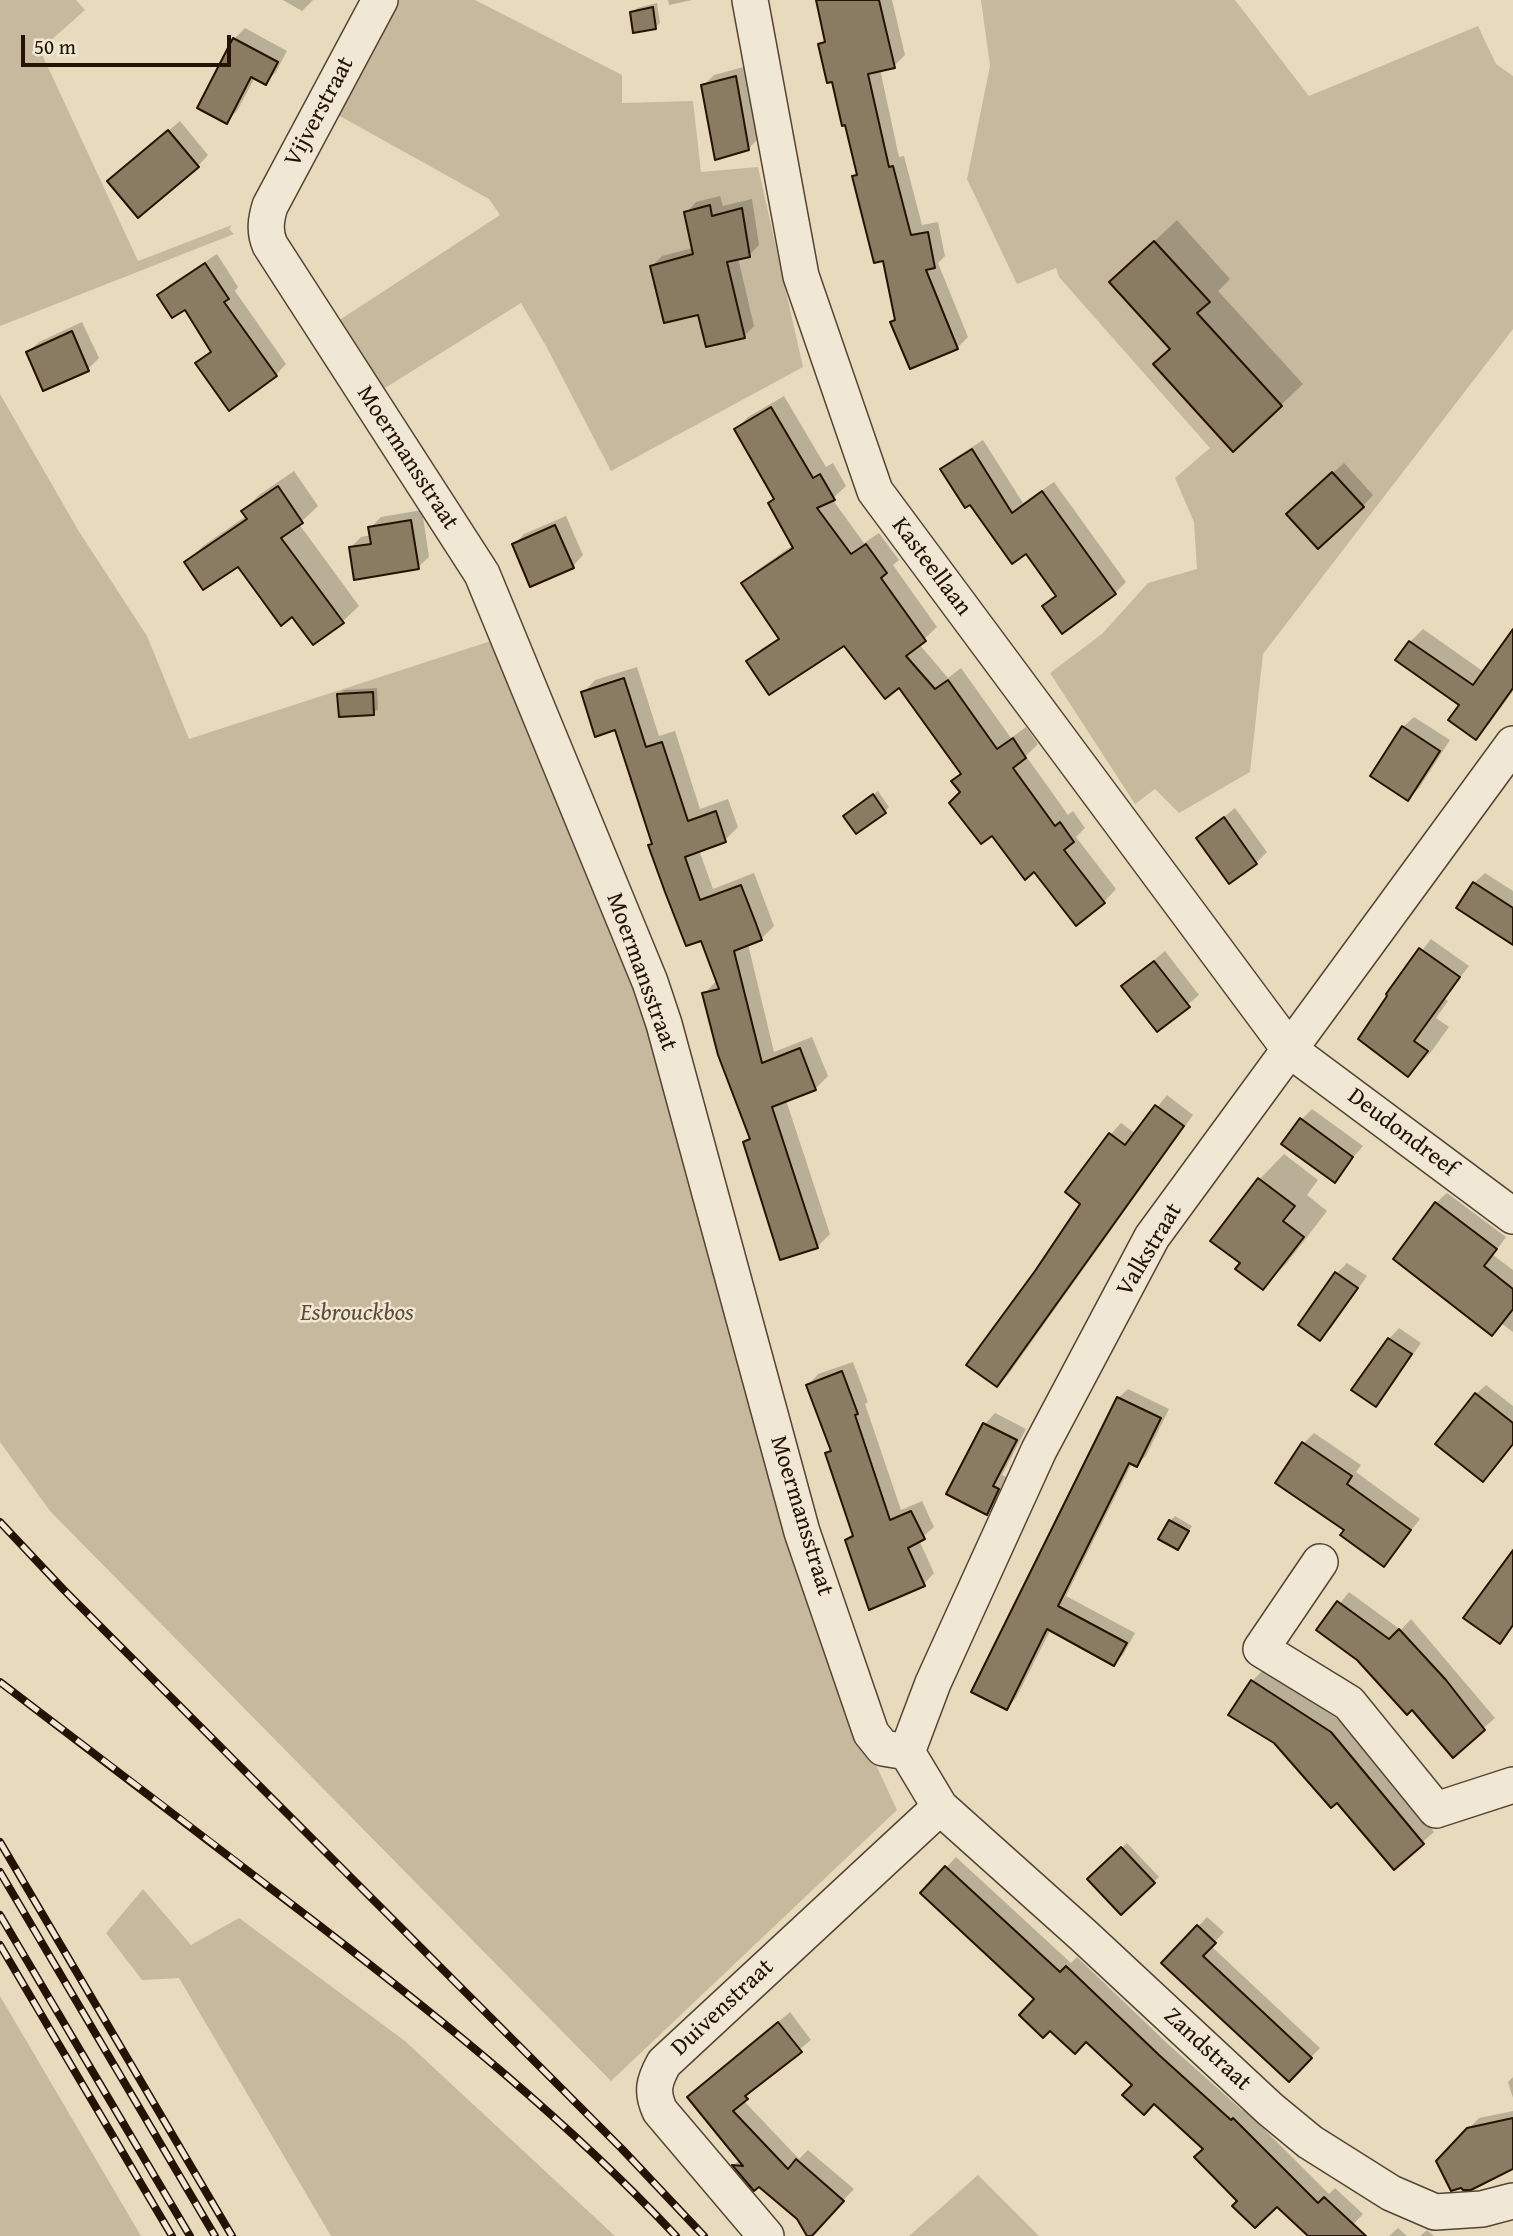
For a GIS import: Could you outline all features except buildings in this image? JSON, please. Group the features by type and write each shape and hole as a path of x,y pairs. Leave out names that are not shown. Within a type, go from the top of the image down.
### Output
{"street":[{"name":"Vijverstraat","path":"266,226 270,206 380,0"},
{"name":"Kasteellaan","path":"750,0 801,276 875,491 1290,1051"},
{"name":"Moermansstraat","path":"266,226 270,245 482,575 650,982 664,1024 802,1532 871,1733 883,1748 907,1752"},
{"name":"Valkstraat","path":"907,1752 933,1683 1039,1450 1152,1237 1513,744"},
{"name":"Deudondreef","path":"1290,1051 1513,1216"},
{"path":"1320,1562 1261,1649 1349,1703 1436,1810 1513,1785"},
{"path":"907,1752 940,1807"},
{"name":"Zandstraat","path":"940,1807 1083,1935 1270,2109 1310,2142 1391,2193 1435,2212 1482,2209 1513,2201"},
{"name":"Duivenstraat","path":"766,2236 660,2111 654,2098 654,2082 664,2063 940,1807"}],"green space":[{"path":"0,0 76,0 85,10 40,50 138,261 232,225 229,229 234,234 0,326"},
{"path":"390,0 475,0 622,75 622,103 693,101 701,172 758,167 803,367 611,471 521,303 377,393 332,325 500,215 489,199 329,110"},
{"path":"981,0 1235,0 1309,96 1478,26 1496,64 1513,76 1513,329 1263,654 1250,772 1179,813 1155,789 1135,804 1050,673 1102,634 1148,583 1197,569 1194,522 1175,478 1210,448 1059,277 1056,268 1017,284 967,179 990,66"},
{"name":"Esbrouckbos","path":"0,394 78,530 147,636 189,739 494,640 637,988 752,1403 869,1750 897,1810 611,2081 50,1511 0,1442"},
{"path":"143,1889 191,1945 239,1918 405,2041 615,2236 331,2236 179,1978 142,1980 106,1933"},
{"path":"0,1996 141,2236 0,2236"},
{"path":"978,2175 1039,2236 909,2236"}],"railway":[{"path":"0,1522 63,1589 622,2149 704,2236"},
{"path":"0,1682 367,1962 459,2036 549,2113 676,2236"},
{"path":"0,1842 232,2236"},
{"path":"0,1872 215,2236"},
{"path":"0,1915 190,2236"},
{"path":"0,1945 172,2236"}]}
